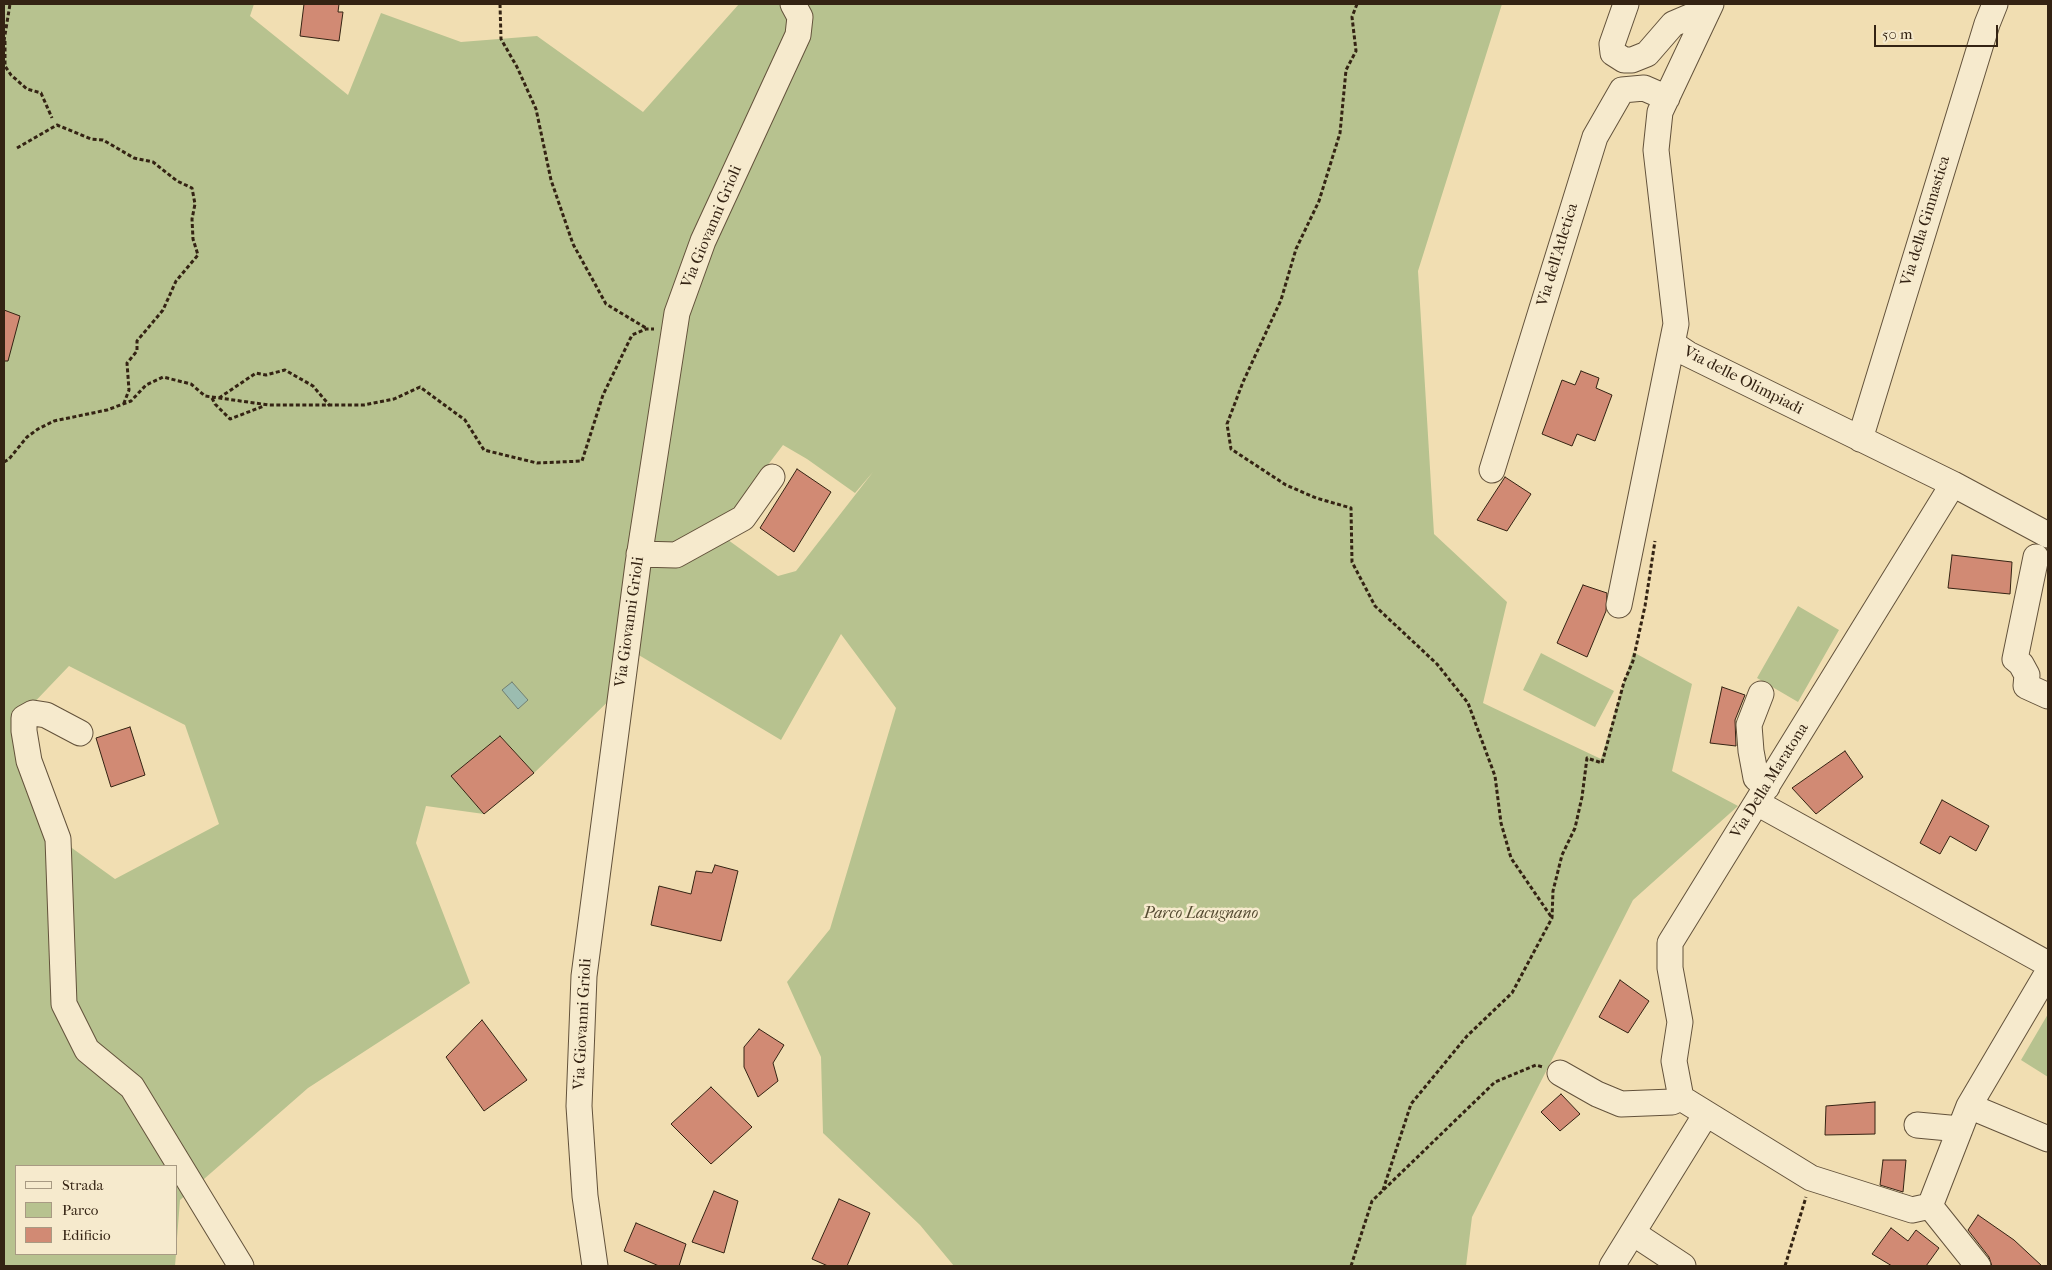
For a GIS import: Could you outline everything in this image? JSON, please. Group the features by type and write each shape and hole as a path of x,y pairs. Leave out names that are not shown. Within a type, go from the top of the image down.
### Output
{"street":[{"name":"Via Giovanni Grioli","path":"595,1266 584,1196 579,1106 584,976 640,554 677,313 703,241 798,35 800,17 793,4"},
{"path":"1626,4 1612,44 1613,53 1624,60 1632,60 1647,54 1673,24 1709,6"},
{"name":"Via della Ginnastica","path":"1860,439 1987,24 1995,4"},
{"name":"Via delle Olimpiadi","path":"1709,6 1660,112 1656,150 1676,324 1673,344 1688,354 1952,484 2048,535"},
{"name":"Via dell'Atletica","path":"1492,470 1595,137 1622,90 1644,88 1667,98"},
{"path":"1619,605 1673,344"},
{"path":"640,554 676,555 743,518 772,477"},
{"name":"Via Della Maratona","path":"1681,1098 1674,1061 1680,1022 1670,968 1670,943 1952,484"},
{"path":"2036,557 2015,659 2021,664 2027,675 2026,686 2048,696"},
{"path":"1761,694 1749,725 1756,778 1762,795 2048,964"},
{"path":"80,733 46,715 32,713 24,718 24,731 29,760 58,838 64,1004 87,1050 132,1087 241,1266"},
{"path":"1930,1206 1969,1106 2048,972"},
{"path":"1560,1073 1597,1094 1621,1104 1672,1102 1681,1098 1811,1178 1912,1210 1930,1206"},
{"path":"1969,1106 2048,1138"},
{"path":"1612,1266 1706,1114"},
{"path":"1917,1125 1960,1129"},
{"path":"1930,1206 1978,1266"},
{"path":"1632,1233 1683,1266"}],"path":[{"path":"10,4 4,41 5,66 10,75 27,90 41,93 52,118"},
{"path":"500,4 501,39 517,67 536,109 551,180 573,244 606,304 646,328 675,332"},
{"path":"1356,4 1352,18 1356,51 1346,70 1340,133 1319,201 1296,249 1272,324 1247,374 1227,424 1231,449 1286,485 1316,498 1351,508 1352,562 1375,606 1437,664 1468,703 1495,776 1501,824 1511,858 1552,918"},
{"path":"17,148 58,125 91,139 102,140 134,158 153,162 177,181 192,188 196,204 192,219 193,239 198,255 176,281 163,310 137,341 137,351 127,363 129,390 124,403"},
{"path":"4,462 9,459 27,437 54,421 107,410 131,401 146,385 163,377 191,384 205,396 269,405 330,407 364,405 394,399 420,387 465,420 484,450 537,463 582,461 607,386 632,336 646,328"},
{"path":"219,399 256,373 266,375 285,370 313,386 330,407"},
{"path":"212,397 214,404 230,418 269,405"},
{"path":"1383,1190 1411,1104 1467,1036 1512,994 1552,918 1553,891 1562,855 1575,828 1582,797 1587,758 1602,763 1624,682 1633,660 1645,606 1653,552"},
{"path":"1351,1266 1372,1201 1495,1082 1536,1065 1560,1073"},
{"path":"1785,1266 1811,1178"}],"green space":[{"name":"Parco Lacugnano","path":"4,4 254,4 250,16 348,95 381,13 461,42 537,36 643,112 739,4 1502,4 1418,271 1434,534 1507,602 1483,703 1601,759 1633,652 1692,684 1672,771 1738,806 1633,900 1472,1217 1466,1266 954,1266 920,1225 823,1133 821,1057 787,982 830,929 896,708 841,634 781,740 627,648 621,689 534,773 500,736 452,776 484,814 426,806 416,843 470,983 308,1088 180,1200 178,1226 178,1165 15,1165 15,1255 176,1255 175,1266 4,1266","holes":["783,445 807,459 855,493 873,472 796,571 778,576 717,532","69,666 185,725 219,824 115,879 58,838 26,711"]},
{"path":"1798,606 1839,630 1798,702 1757,678"},
{"path":"1541,653 1614,691 1595,727 1523,690"},
{"path":"2048,1014 2048,1077 2021,1060"}],"water":[{"path":"512,682 528,700 518,709 502,690"}],"building":[{"path":"304,4 339,4 338,12 343,12 339,41 300,36"},
{"path":"4,310 20,316 8,361 4,361"},
{"path":"1581,371 1599,378 1596,388 1612,395 1595,441 1577,434 1572,446 1542,434 1562,380 1575,385"},
{"path":"797,469 831,492 794,552 760,528"},
{"path":"1505,477 1531,494 1507,531 1477,520"},
{"path":"1952,555 2012,562 2010,594 1948,588"},
{"path":"1583,585 1607,593 1606,611 1587,657 1557,643"},
{"path":"1722,687 1745,695 1735,720 1736,746 1710,743"},
{"path":"130,727 145,775 111,787 96,738"},
{"path":"500,736 534,773 484,814 451,776"},
{"path":"1845,751 1863,777 1816,814 1792,788"},
{"path":"1942,800 1989,826 1976,851 1950,836 1940,854 1920,843"},
{"path":"715,865 738,871 721,941 651,925 659,886 691,894 696,871 712,873"},
{"path":"1620,980 1649,1001 1628,1033 1599,1017"},
{"path":"482,1020 527,1080 484,1111 446,1057"},
{"path":"759,1029 784,1045 773,1063 778,1081 758,1097 744,1067 744,1047"},
{"path":"711,1087 752,1127 711,1164 671,1124"},
{"path":"1561,1094 1580,1114 1560,1131 1541,1112"},
{"path":"1875,1102 1875,1134 1825,1135 1826,1106"},
{"path":"1883,1160 1906,1160 1903,1192 1880,1185"},
{"path":"714,1191 738,1201 724,1253 692,1242"},
{"path":"839,1199 870,1213 847,1266 828,1266 812,1259"},
{"path":"1978,1215 2014,1240 2042,1266 1992,1266 1989,1257 1968,1230"},
{"path":"636,1223 686,1244 679,1266 659,1266 624,1251"},
{"path":"1891,1228 1908,1241 1916,1230 1939,1248 1926,1266 1892,1266 1872,1254"}]}
